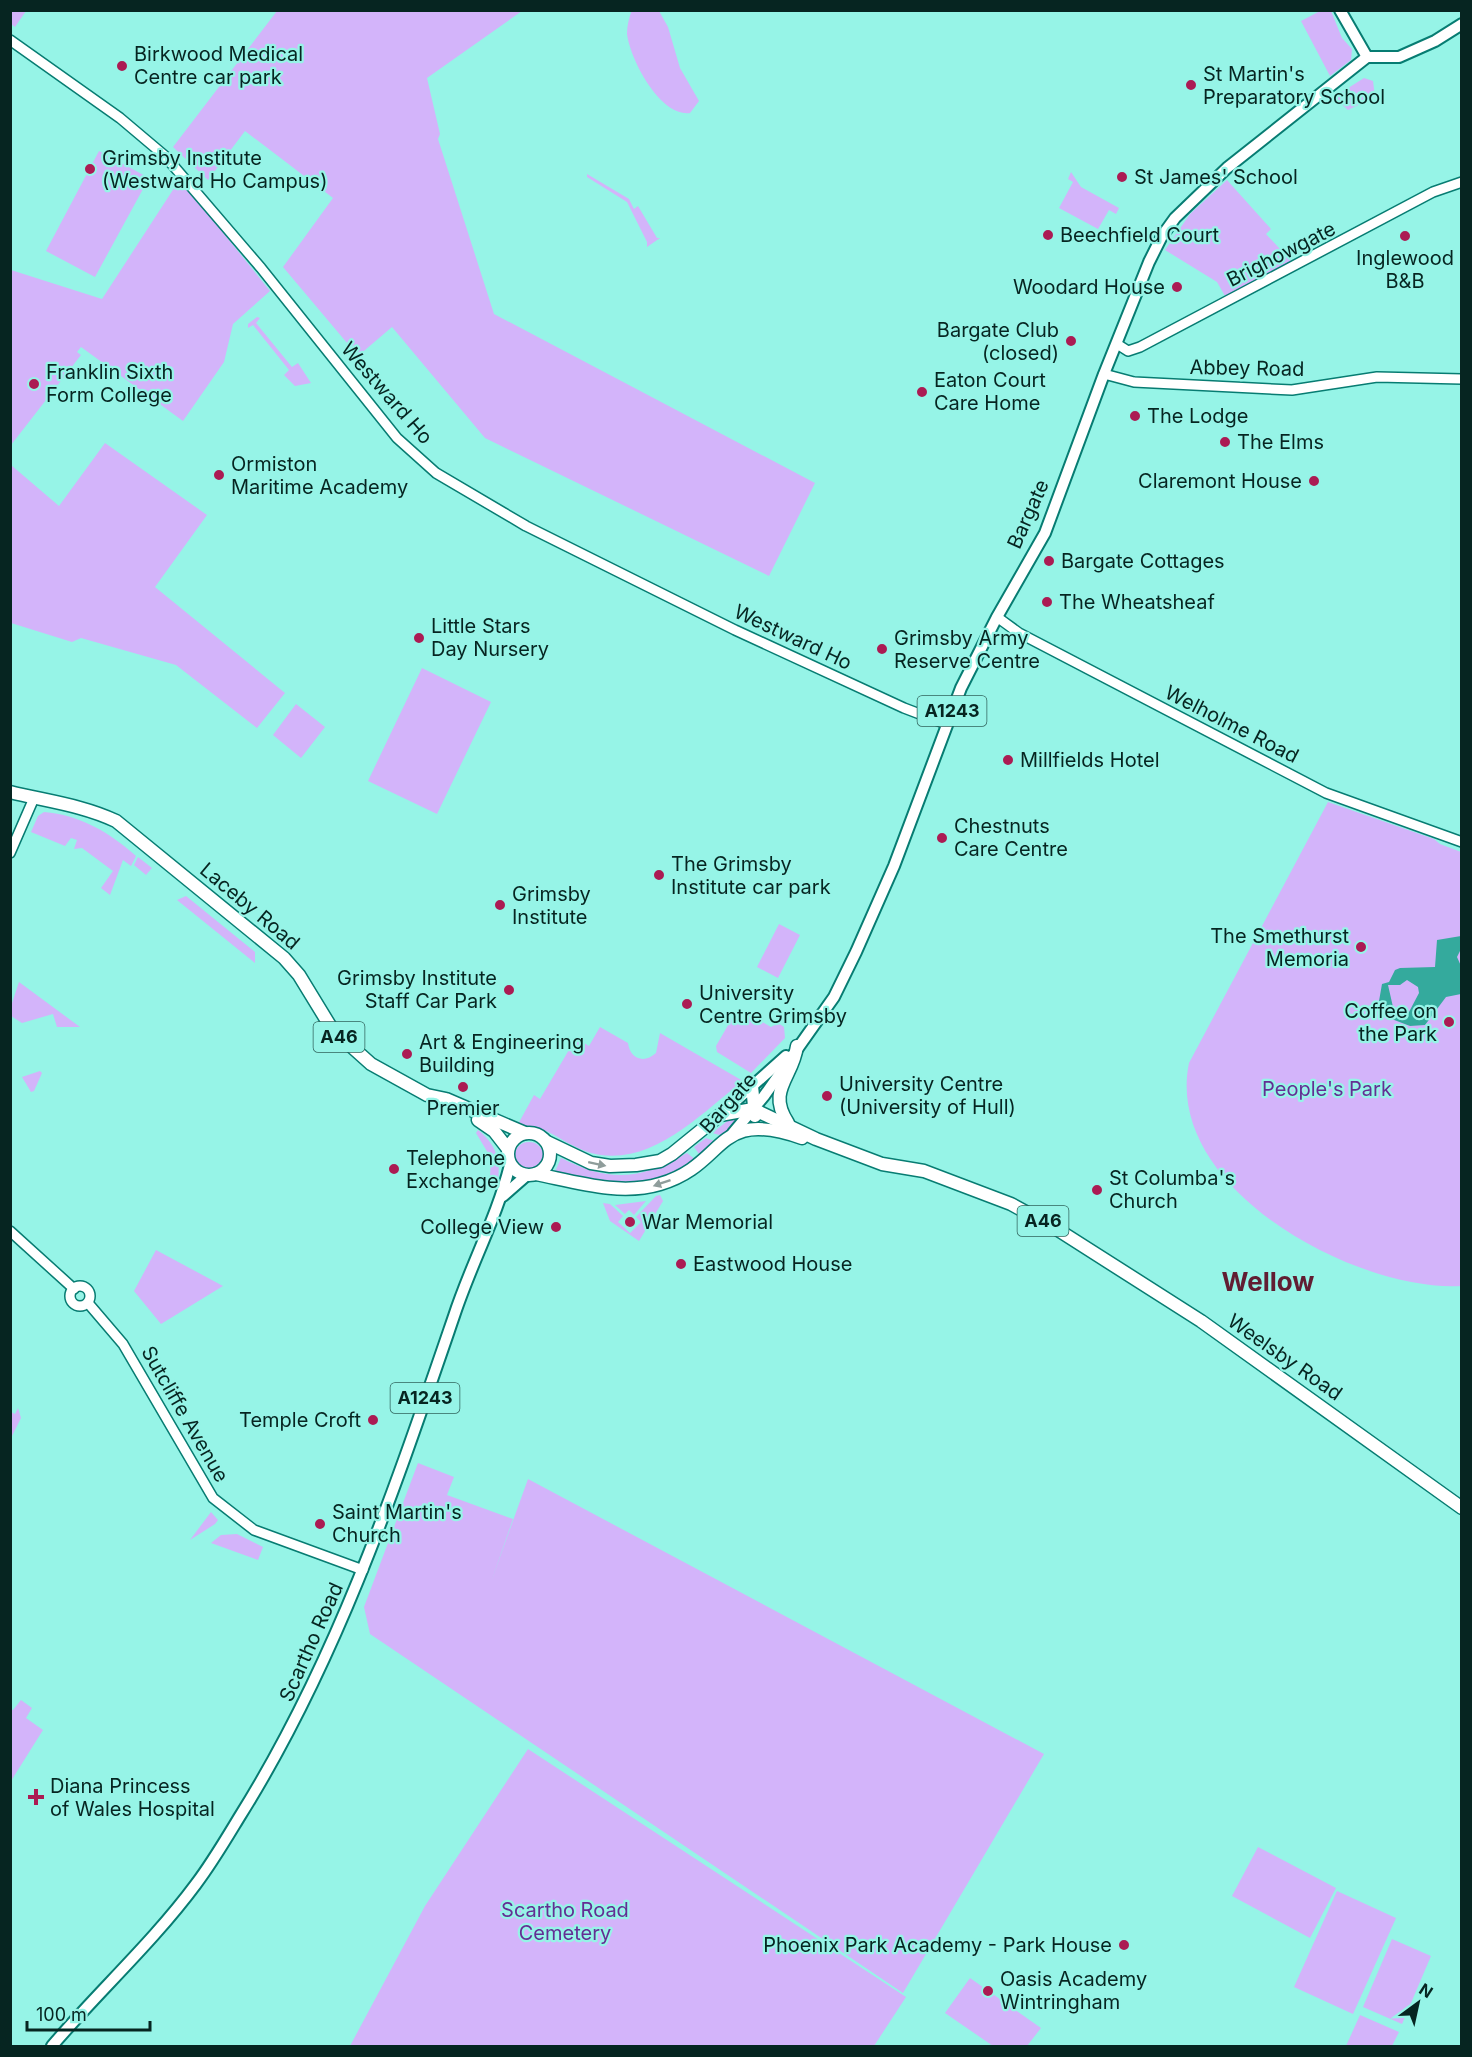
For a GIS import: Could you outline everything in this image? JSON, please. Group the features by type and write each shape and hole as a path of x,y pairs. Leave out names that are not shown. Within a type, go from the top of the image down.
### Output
{"highway":[{"name":"Laceby Road","path":"10,792 69,804 116,820 284,958 299,975 332,1029 356,1052 389,1075 431,1096 446,1107 482,1122 494,1131 508,1149"},
{"path":"788,1124 780,1112 778,1097 796,1058 797,1046"},
{"path":"752,1086 753,1109 757,1119 770,1128"},
{"name":"Laceby Road","path":"431,1096 446,1099 525,1133"},
{"path":"720,1115 753,1109"},
{"name":"Weelsby Road","path":"753,1109 816,1139 882,1164 924,1171 1011,1204 1038,1218 1201,1321 1461,1508"},
{"name":"Bargate","path":"547,1142 573,1157 610,1166 660,1161 687,1143 720,1115"},
{"name":"Weelsby Road","path":"733,1133 746,1128 770,1128 802,1138 816,1139"},
{"path":"525,1133 513,1140 508,1149 510,1165 518,1172 532,1175 549,1161 547,1142"},
{"name":"A46","path":"525,1133 539,1135 547,1142"},
{"name":"Bargate","path":"532,1175 595,1186 636,1189 672,1180 733,1133"},
{"path":"687,1143 702,1159"}],"main road":[{"path":"1340,10 1367,57 1399,57 1435,41 1461,24"},
{"name":"Bargate","path":"733,1133 834,997 874,912 961,688 997,617 1045,533 1104,374 1149,262 1175,218 1227,168 1367,57"},
{"name":"Bargate","path":"720,1115 797,1046"},
{"name":"Scartho Road","path":"52,2046 162,1926 202,1875 270,1769 311,1693 363,1570 456,1308 503,1196 510,1165"},
{"name":"Scartho Road","path":"503,1196 532,1175"}],"street":[{"name":"Westward Ho","path":"10,40 120,118 165,156 261,268 396,438 436,473 526,526 735,630 904,708 946,724"},
{"name":"Brighowgate","path":"1117,344 1128,351 1140,347 1433,192 1461,182"},
{"name":"Abbey Road","path":"1104,374 1134,382 1292,390 1377,377 1461,379"},
{"name":"Welholme Road","path":"997,617 1019,633 1326,793 1461,842"},
{"path":"10,853 34,798"},
{"path":"10,1231 74,1289"},
{"path":"82,1287 88,1290 90,1298 88,1303 81,1306 73,1303 70,1296 74,1289 82,1287"},
{"name":"Sutcliffe Avenue","path":"88,1303 123,1344 213,1498 254,1530 363,1570"}],"green space":[{"path":"11,10 26,11 15,27 11,24"},
{"path":"632,10 659,11 668,27 680,68 699,101 690,113 679,112 668,106 648,84 640,71 627,34"},
{"path":"1322,10 1331,11 1342,38 1352,49 1351,60 1330,76 1301,21"},
{"path":"277,11 522,11 427,78 440,134 438,139 494,314 815,483 769,576 485,438 392,327 358,356 283,267 333,198 245,131 208,180 173,147"},
{"path":"1364,78 1373,81 1375,97 1348,110 1334,97"},
{"path":"99,151 149,178 95,277 46,251"},
{"path":"1071,172 1081,187 1119,208 1116,214 1109,210 1098,229 1059,208 1073,182 1068,179"},
{"path":"587,174 629,199 634,209 638,206 657,238 660,238 647,247 647,242 627,202 587,177"},
{"path":"180,179 270,291 233,324 224,362 183,421 81,347 77,352 81,355 11,445 11,270 102,299"},
{"path":"1227,180 1271,229 1266,234 1294,264 1225,296 1217,282 1165,250 1190,214"},
{"path":"257,317 260,318 256,323 292,367 298,363 311,383 295,386 284,375 289,370 253,325 248,328 248,324"},
{"path":"105,443 207,515 155,587 285,693 257,728 176,665 81,638 72,642 11,623 11,465 59,506"},
{"path":"422,668 491,702 437,814 368,781"},
{"path":"296,704 325,727 301,758 273,735"},
{"name":"People's Park","path":"1328,802 1434,839 1440,844 1461,852 1461,1286 1418,1283 1371,1271 1322,1251 1276,1224 1236,1191 1206,1152 1189,1109 1189,1063"},
{"path":"44,812 70,817 93,826 105,832 136,856 131,866 123,860 110,895 101,888 113,871 82,848 74,849 77,840 71,838 65,846 31,832 38,816"},
{"path":"138,857 152,868 146,875 134,865"},
{"path":"186,896 255,952 255,963 177,900"},
{"path":"779,924 800,935 778,978 757,967"},
{"path":"19,982 80,1027 57,1027 53,1014 22,1023 11,1016 11,1006"},
{"path":"738,1008 771,1027 778,1023 784,1027 785,1038 751,1073 717,1052 716,1046"},
{"path":"600,1027 628,1043 632,1053 642,1059 656,1053 660,1033 743,1081 690,1124 670,1137 629,1154 607,1156 585,1151 545,1130 517,1126 534,1095 540,1099 576,1038 589,1046"},
{"path":"40,1071 42,1073 34,1091 31,1092 22,1077"},
{"path":"742,1116 724,1136 712,1133 730,1119"},
{"path":"478,1130 490,1142 497,1154 499,1169 497,1185 490,1178 491,1158 476,1133"},
{"path":"706,1138 717,1142 699,1154 694,1147"},
{"path":"529,1142 539,1147 544,1157 539,1167 529,1172 519,1167 514,1157 519,1147"},
{"path":"687,1153 696,1160 677,1173 628,1187 554,1174 561,1158 595,1172 625,1175 654,1169"},
{"path":"660,1195 663,1201 639,1241 610,1221 603,1203 610,1204 623,1216 618,1222 630,1233 641,1222 636,1217 656,1196"},
{"path":"646,1201 634,1215 629,1210 625,1214 615,1205"},
{"path":"156,1250 223,1286 161,1324 134,1291"},
{"path":"18,1408 21,1418 11,1438 11,1412 15,1414"},
{"path":"418,1463 454,1477 447,1495 513,1519 491,1582 528,1479 1044,1754 903,1993 370,1634 364,1607"},
{"path":"211,1512 218,1520 215,1524 190,1540"},
{"path":"237,1534 263,1547 258,1560 211,1543 221,1535"},
{"path":"21,1700 32,1708 26,1718 43,1730 11,1781 11,1709 13,1710"},
{"name":"Scartho Road Cemetery","path":"528,1749 906,1997 874,2046 350,2046 425,1906"},
{"path":"1258,1847 1336,1888 1310,1938 1232,1896"},
{"path":"1337,1891 1396,1918 1353,2014 1294,1987"},
{"path":"1392,1939 1431,1956 1402,2024 1363,2007"},
{"path":"970,1978 1041,2028 1027,2046 993,2046 945,2013"},
{"path":"1360,2015 1399,2032 1392,2046 1346,2046"}],"shaded area":[{"path":"1461,936 1461,949 1457,957 1461,966 1461,994 1446,997 1425,1025 1410,1026 1389,1018 1379,1001 1382,984 1389,982 1395,970 1400,968 1435,967 1437,940","holes":["1407,980 1418,987 1419,993 1409,1012 1399,1012 1393,1007 1388,985 1400,985"]}],"place":[{"name":"Birkwood Medical Centre car park","path":"122,66"},
{"name":"St Martin's Preparatory School","path":"1191,85"},
{"name":"Grimsby Institute (Westward Ho Campus)","path":"90,169"},
{"name":"St James' School","path":"1122,177"},
{"name":"Beechfield Court","path":"1048,235"},
{"name":"Inglewood B&B","path":"1405,236"},
{"name":"Woodard House","path":"1177,287"},
{"name":"Bargate Club (closed)","path":"1071,341"},
{"name":"Franklin Sixth Form College","path":"34,384"},
{"name":"Eaton Court Care Home","path":"922,392"},
{"name":"The Lodge","path":"1135,416"},
{"name":"The Elms","path":"1225,442"},
{"name":"Ormiston Maritime Academy","path":"219,475"},
{"name":"Claremont House","path":"1314,481"},
{"name":"Bargate Cottages","path":"1049,561"},
{"name":"The Wheatsheaf","path":"1047,602"},
{"name":"Little Stars Day Nursery","path":"419,638"},
{"name":"Grimsby Army Reserve Centre","path":"882,649"},
{"name":"Millfields Hotel","path":"1008,760"},
{"name":"Chestnuts Care Centre","path":"942,838"},
{"name":"The Grimsby Institute car park","path":"659,875"},
{"name":"Grimsby Institute","path":"500,905"},
{"name":"The Smethurst Memoria","path":"1361,947"},
{"name":"Grimsby Institute Staff Car Park","path":"509,990"},
{"name":"University Centre Grimsby","path":"687,1004"},
{"name":"Coffee on the Park","path":"1449,1022"},
{"name":"Art & Engineering Building","path":"407,1054"},
{"name":"Premier","path":"463,1087"},
{"name":"University Centre (University of Hull)","path":"827,1096"},
{"name":"Telephone Exchange","path":"394,1169"},
{"name":"St Columba's Church","path":"1097,1190"},
{"name":"War Memorial","path":"630,1222"},
{"name":"College View","path":"556,1227"},
{"name":"Eastwood House","path":"681,1264"},
{"name":"Temple Croft","path":"373,1420"},
{"name":"Saint Martin's Church","path":"320,1524"},
{"name":"Diana Princess of Wales Hospital","path":"36,1797"},
{"name":"Phoenix Park Academy - Park House","path":"1124,1945"},
{"name":"Oasis Academy Wintringham","path":"988,1991"}],"district":[{"name":"Wellow","path":"1268,1282"}]}
